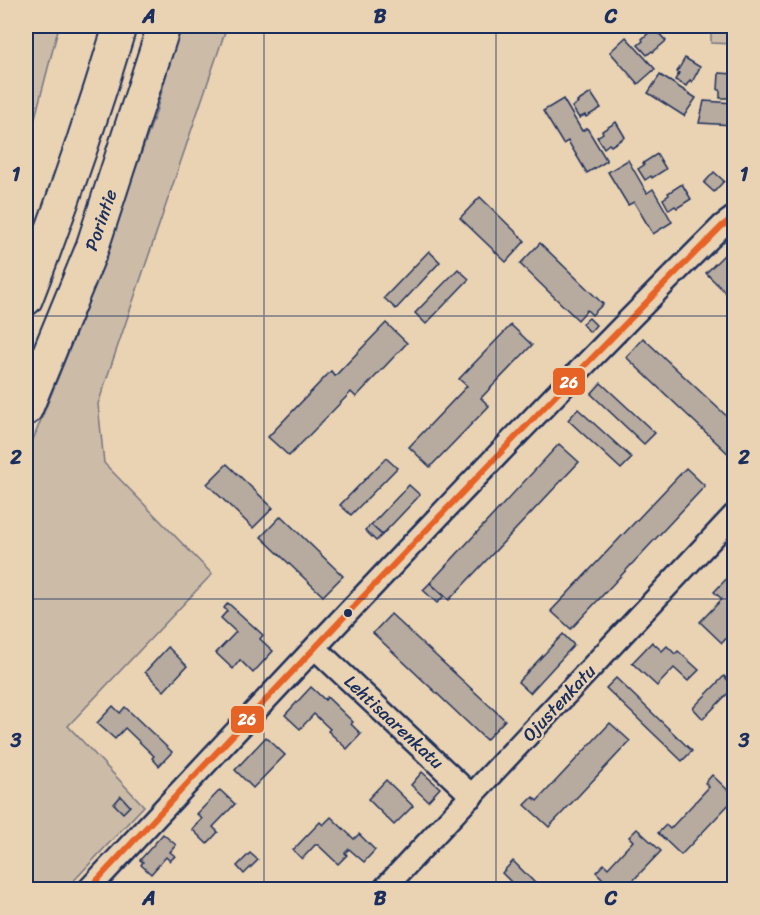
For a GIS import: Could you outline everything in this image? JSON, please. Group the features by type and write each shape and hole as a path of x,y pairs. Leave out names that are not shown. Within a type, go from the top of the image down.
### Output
{"highway":[{"path":"26,298 96,106 120,26"},
{"name":"Porintie","path":"26,409 91,251 164,26"}],"street":[{"path":"88,890 411,545 654,293 722,226 735,217"},
{"name":"Ojustenkatu","path":"382,890 735,514"},
{"name":"Lehtisaarenkatu","path":"315,648 472,796"}],"shaded area":[{"path":"26,26 59,26 26,152"},
{"path":"180,26 227,26 98,404 104,463 212,574 68,726 144,806 66,889 26,890 26,457 85,311 156,112"},
{"path":"711,26 734,26 734,44 711,43"}],"building":[{"path":"654,28 666,41 647,55 638,45"},
{"path":"626,37 655,69 638,84 610,52"},
{"path":"685,58 700,67 692,82 690,80 686,86 675,80"},
{"path":"719,73 734,74 733,98 720,98"},
{"path":"660,75 696,98 684,116 648,93"},
{"path":"591,93 601,108 586,117 585,115 579,118 572,107"},
{"path":"563,99 582,131 587,128 607,161 587,173 568,141 563,144 543,111"},
{"path":"704,101 734,103 734,125 699,123"},
{"path":"616,122 625,137 604,148 597,137"},
{"path":"657,154 666,169 645,180 638,169"},
{"path":"628,160 647,193 653,189 672,222 653,234 634,202 628,205 608,172"},
{"path":"714,172 724,181 714,192 704,183"},
{"path":"682,184 691,199 669,210 663,199"},
{"path":"480,197 525,241 506,262 460,218"},
{"path":"540,243 603,304 592,315 587,310 578,320 520,264"},
{"path":"732,247 734,249 734,292 730,297 706,273"},
{"path":"429,251 440,262 396,309 384,298"},
{"path":"458,269 469,279 426,324 415,313"},
{"path":"589,318 596,325 590,332 582,324"},
{"path":"386,323 407,343 356,397 351,392 289,456 268,437 331,371 335,376"},
{"path":"511,325 532,345 481,398 489,406 430,467 409,447 467,386 459,379"},
{"path":"643,338 734,423 734,459 626,357"},
{"path":"601,383 655,433 644,444 591,394"},
{"path":"578,409 632,458 621,469 568,420"},
{"path":"559,444 579,462 449,600 430,583"},
{"path":"386,458 397,468 351,515 340,505"},
{"path":"227,464 273,508 253,528 207,484"},
{"path":"686,468 705,486 571,629 551,611"},
{"path":"409,485 420,495 382,535 371,525"},
{"path":"281,516 343,576 323,596 261,537"},
{"path":"371,525 382,535 376,541 365,530"},
{"path":"731,574 734,577 734,630 722,643 700,622 722,599 714,592"},
{"path":"430,583 444,596 437,603 423,590"},
{"path":"228,603 263,635 260,639 273,651 253,673 240,660 233,669 216,653 236,632 221,618 227,611 224,608"},
{"path":"391,614 505,720 486,740 373,633"},
{"path":"563,634 574,645 530,693 518,682"},
{"path":"652,642 662,651 667,646 675,654 678,651 699,670 688,681 674,668 657,686 632,663"},
{"path":"168,647 187,666 164,691 145,672"},
{"path":"724,676 734,687 703,719 693,708"},
{"path":"616,678 692,751 682,761 606,688"},
{"path":"311,687 325,700 327,697 353,722 351,724 361,734 347,749 314,714 300,729 285,715"},
{"path":"113,706 120,713 125,707 172,752 159,766 152,758 154,756 125,728 115,739 97,723"},
{"path":"610,723 630,741 549,827 525,805 533,797 537,801"},
{"path":"266,737 285,755 253,788 235,770"},
{"path":"422,772 440,788 428,801 411,785"},
{"path":"712,775 734,796 734,799 681,855 658,833 666,825 670,829 709,787 705,783"},
{"path":"386,780 413,806 394,825 368,799"},
{"path":"220,790 235,804 213,827 218,832 207,844 192,829 202,819 197,814"},
{"path":"121,796 130,806 123,813 114,804"},
{"path":"331,817 354,839 359,834 375,850 364,862 349,849 345,853 347,855 338,864 318,845 315,845 302,859 293,850 320,822 323,825"},
{"path":"637,829 661,851 624,890 614,890 596,872 604,864 608,868 633,841 629,837"},
{"path":"163,834 176,845 170,852 175,856 170,861 166,857 151,874 141,865 143,862 140,860"},
{"path":"250,853 258,860 244,874 237,866"},
{"path":"513,861 542,890 516,890 517,888 502,873"}],"transit line":[{"name":"26","path":"88,890 482,472 722,226 734,217"}]}
